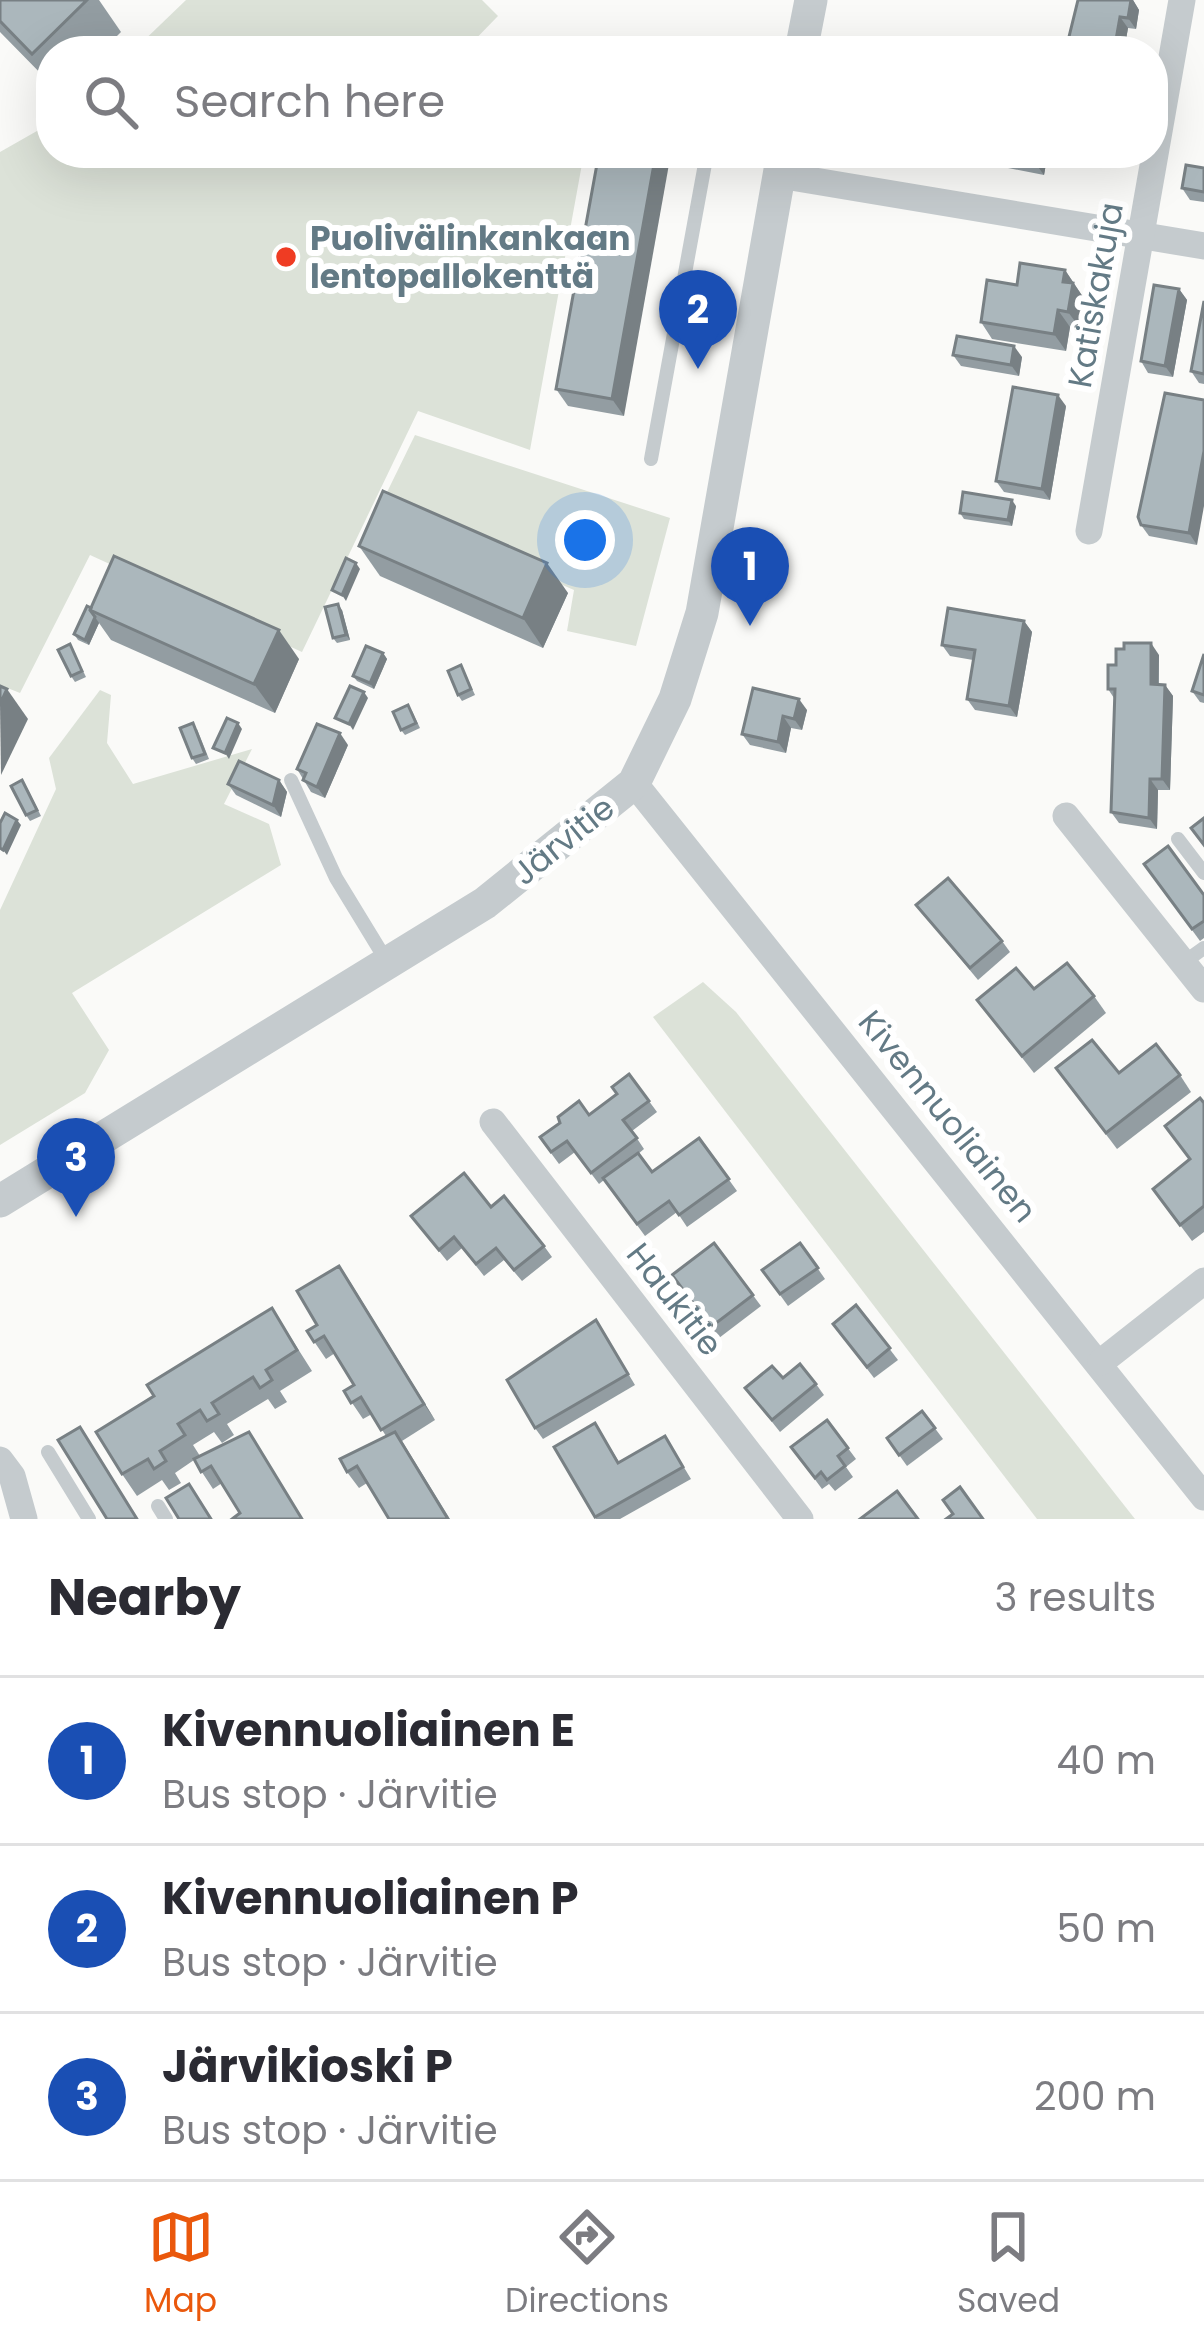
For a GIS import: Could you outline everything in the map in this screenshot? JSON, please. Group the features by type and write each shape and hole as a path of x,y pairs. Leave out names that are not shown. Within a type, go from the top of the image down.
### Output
{"street":[{"path":"804,36 811,0"},
{"name":"Katiskakuja","path":"1168,78 1181,0"},
{"name":"Järvitie","path":"0,1201 485,903 634,783 676,699 702,613 780,168"},
{"path":"802,168 1204,246"},
{"name":"Katiskakuja","path":"1090,531 1153,168"},
{"name":"Kivennuoliainen","path":"634,783 1101,1362 1204,1497"},
{"path":"1066,817 1194,955 1204,989"},
{"name":"Haukitie","path":"493,1122 800,1519"},
{"path":"1101,1362 1204,1281"},
{"path":"0,1460 24,1519"}],"lane":[{"path":"651,459 703,168"},
{"path":"291,780 336,878 389,965"},
{"path":"1178,839 1204,873"},
{"path":"48,1452 88,1519"}],"shaded area":[{"path":"186,0 482,0 498,16 479,36 149,36"},
{"path":"36,132 36,168 581,168 530,450 418,411 302,652 90,555 20,693 0,685 0,152"},
{"path":"415,435 670,518 636,646 567,631 574,590 400,514 368,531"},
{"path":"100,690 111,695 107,743 133,784 252,749 224,804 269,824 281,865 72,993 109,1050 85,1093 0,1145 0,910 56,789 49,758"},
{"path":"703,982 736,1012 1135,1519 1037,1519 653,1017"}],"building":[{"path":"0,0 87,0 50,36 36,36 32,54 0,21"},
{"path":"1078,0 1131,0 1128,18 1120,17 1117,36 1069,36"},
{"path":"1186,165 1204,168 1204,192 1182,188"},
{"path":"596,168 653,168 612,399 556,389"},
{"path":"1020,263 1065,270 1063,282 1073,283 1068,312 1058,310 1054,334 981,322 987,280 1017,285"},
{"path":"1154,285 1179,289 1165,366 1141,361"},
{"path":"1204,301 1204,374 1191,371"},
{"path":"957,336 1014,346 1011,365 953,355"},
{"path":"1013,387 1058,395 1042,489 996,481"},
{"path":"1165,393 1204,400 1204,451 1189,533 1141,525 1138,517"},
{"path":"383,491 547,563 523,618 359,546"},
{"path":"963,492 1012,500 1008,520 960,513"},
{"path":"114,556 279,630 254,684 90,610"},
{"path":"346,558 356,563 342,595 332,590"},
{"path":"338,604 346,635 333,638 325,607"},
{"path":"87,606 95,617 85,640 74,634"},
{"path":"948,608 1024,621 1009,706 967,699 975,650 942,645"},
{"path":"1124,643 1151,643 1151,684 1165,685 1162,779 1150,779 1149,818 1111,812 1115,689 1108,689 1108,665 1116,665 1116,649 1124,649"},
{"path":"70,644 82,671 71,676 58,650"},
{"path":"366,646 383,653 370,683 353,676"},
{"path":"1204,654 1204,695 1192,691"},
{"path":"461,665 471,689 458,695 448,671"},
{"path":"350,686 364,692 349,724 335,718"},
{"path":"753,688 799,699 794,719 783,716 778,742 742,734"},
{"path":"408,705 416,723 401,730 393,712"},
{"path":"227,718 238,723 225,753 213,748"},
{"path":"193,723 205,754 192,758 180,728"},
{"path":"317,724 340,733 317,787 303,780 306,773 297,769"},
{"path":"239,761 279,780 273,805 228,784"},
{"path":"22,780 37,810 26,815 11,786"},
{"path":"5,813 17,820 3,850 0,823"},
{"path":"1204,818 1204,845 1191,828"},
{"path":"1168,846 1204,895 1204,921 1192,929 1144,864"},
{"path":"948,878 1002,941 970,968 916,905"},
{"path":"1067,963 1094,996 1022,1056 977,1000 1016,968 1034,989"},
{"path":"1092,1040 1119,1073 1156,1044 1180,1075 1106,1133 1056,1068"},
{"path":"629,1074 649,1101 623,1120 637,1138 591,1173 567,1141 551,1152 540,1137 560,1123 558,1117 579,1101 589,1115 617,1094 612,1087"},
{"path":"1200,1098 1204,1103 1204,1206 1180,1225 1153,1189 1190,1159 1165,1126"},
{"path":"699,1138 729,1179 679,1215 669,1201 637,1224 603,1178 638,1153 652,1172"},
{"path":"464,1173 491,1207 504,1196 544,1246 514,1270 496,1248 476,1264 454,1237 439,1250 411,1216"},
{"path":"714,1243 753,1295 711,1327 672,1275"},
{"path":"800,1243 818,1268 780,1294 762,1270"},
{"path":"339,1266 424,1404 381,1430 361,1397 351,1403 344,1391 354,1385 324,1336 314,1342 307,1331 317,1325 297,1291"},
{"path":"856,1305 890,1348 867,1367 833,1324"},
{"path":"272,1308 297,1350 266,1370 272,1380 260,1388 253,1377 212,1403 219,1414 207,1421 200,1410 178,1424 185,1435 160,1451 166,1461 154,1469 148,1459 122,1474 96,1432 154,1396 147,1385"},
{"path":"596,1320 628,1374 535,1428 507,1380"},
{"path":"800,1364 816,1384 772,1420 745,1388 772,1366 783,1378"},
{"path":"922,1411 935,1428 899,1455 887,1438"},
{"path":"827,1420 848,1448 838,1456 845,1466 827,1480 821,1472 815,1478 791,1447"},
{"path":"595,1423 618,1463 665,1436 683,1467 595,1517 554,1447"},
{"path":"80,1427 137,1519 107,1519 58,1440"},
{"path":"249,1432 302,1519 232,1519 240,1513 211,1466 201,1472 194,1459"},
{"path":"395,1432 448,1519 389,1519 357,1466 347,1472 340,1459"},
{"path":"189,1484 211,1519 179,1519 166,1498"},
{"path":"960,1487 983,1519 946,1519 953,1514 943,1500"},
{"path":"897,1491 918,1519 860,1519"}],"place":[{"name":"Puolivälinkankaan lentopallokenttä","path":"286,257"},
{"name":"Kivennuoliainen P","path":"698,369"},
{"name":"Kivennuoliainen E","path":"750,626"},
{"name":"Järvikioski P","path":"76,1217"}]}
